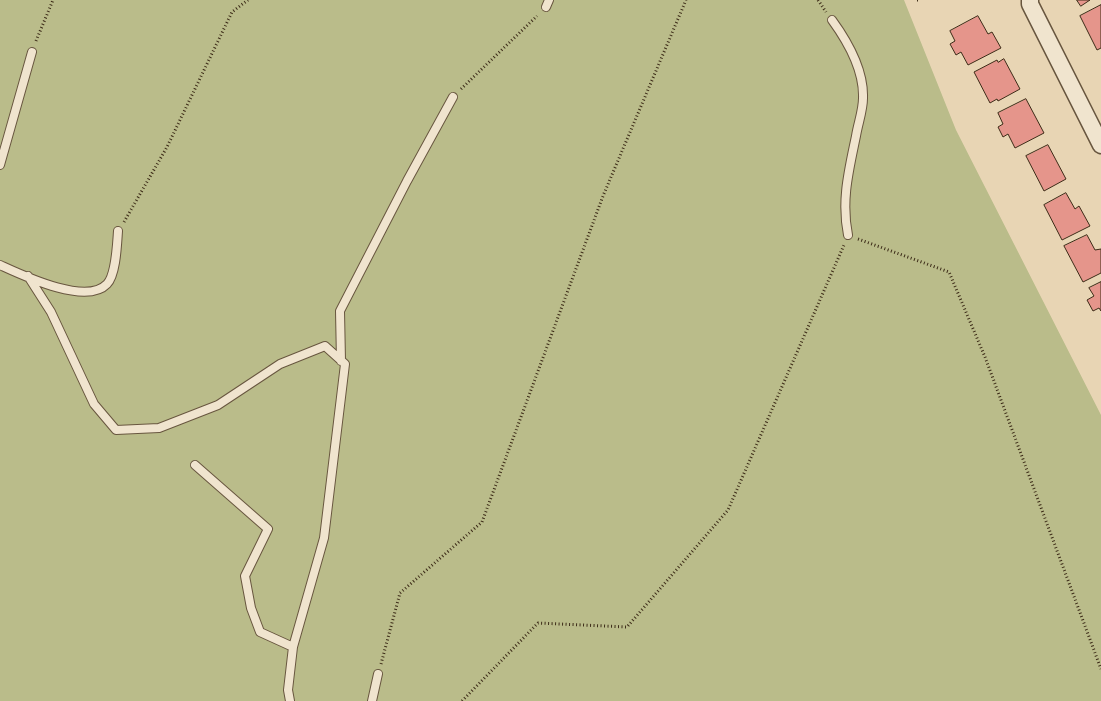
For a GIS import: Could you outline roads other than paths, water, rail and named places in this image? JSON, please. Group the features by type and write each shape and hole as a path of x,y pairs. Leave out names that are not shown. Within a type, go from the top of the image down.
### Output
{"street":[{"path":"1030,0 1030,4 1101,145"}],"lane":[{"path":"832,20 845,37 854,56 863,96 844,195 848,235"},
{"path":"0,165 32,52"},
{"path":"341,361 340,311 453,97"},
{"path":"0,265 66,290 91,291 107,284 111,277 118,231"},
{"path":"28,276 51,312 94,404 116,430 159,428 218,405 280,364 325,346 345,364 324,538 293,647 288,690 290,701"},
{"path":"195,465 268,529 245,576 251,608 260,632 293,647"},
{"path":"372,701 378,674"}]}
